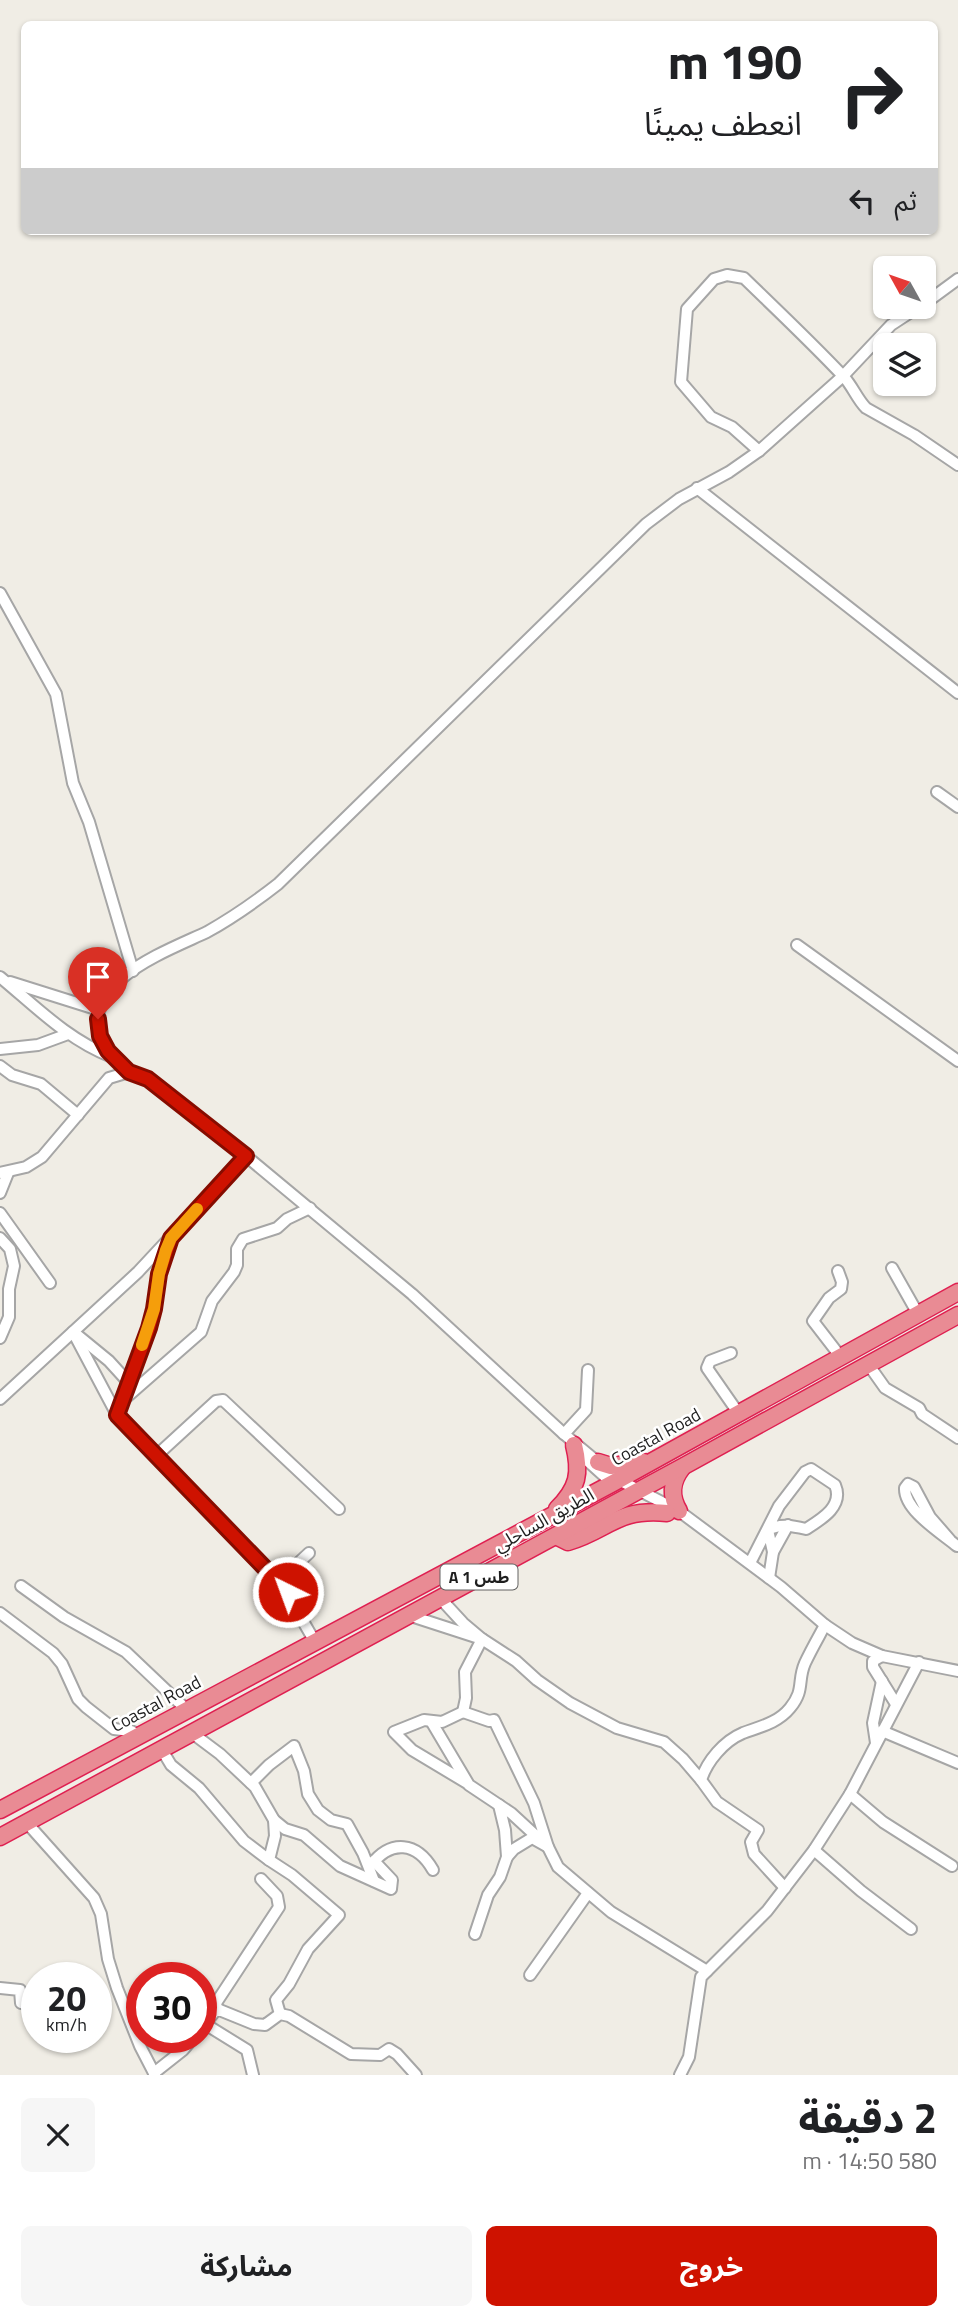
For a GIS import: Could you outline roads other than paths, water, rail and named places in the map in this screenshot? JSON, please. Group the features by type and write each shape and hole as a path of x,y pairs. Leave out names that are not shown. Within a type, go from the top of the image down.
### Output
{"highway":[{"name":"Coastal Road","path":"0,1810 616,1482 958,1292"},
{"name":"الطريق الساحلي","path":"0,1837 958,1315"},
{"path":"544,1519 565,1501 579,1469 569,1439"},
{"path":"598,1462 618,1466 653,1461"},
{"path":"556,1536 568,1542 626,1515 647,1511 673,1512 673,1484 684,1466"}],"street":[{"path":"759,451 732,427 711,417 681,382 687,309 714,279 727,275 744,278 843,376 866,408 914,435 958,465"},
{"path":"936,295 958,279"},
{"path":"616,1482 598,1462 569,1439 412,1294 310,1208 148,1079 129,1072 114,1058 100,1036 99,1010 113,984 225,922 278,884 646,524 662,510 729,472 759,451 843,376 891,325 900,319"},
{"path":"697,488 958,693"},
{"path":"0,593 56,694 73,783 89,822 133,971"},
{"path":"937,792 958,807"},
{"path":"797,945 958,1061"},
{"path":"2,979 99,1010"},
{"path":"2,979 68,1034 90,1048 114,1058"},
{"path":"0,1049 38,1045 68,1034"},
{"path":"0,1066 12,1074 41,1084 78,1115"},
{"path":"0,1193 4,1173 26,1167 42,1157 109,1078 129,1072"},
{"path":"0,1399 102,1308 246,1156"},
{"path":"121,1402 201,1332 212,1301 234,1272 237,1249 243,1239 277,1228 287,1219 310,1208"},
{"path":"0,1213 50,1283"},
{"path":"0,1238 10,1249 14,1266 9,1289 9,1317 0,1338"},
{"path":"117,1415 152,1318 159,1274 171,1238"},
{"path":"892,1268 918,1314"},
{"path":"838,1271 842,1282 841,1289 829,1298 813,1321 840,1356"},
{"path":"74,1332 103,1355 129,1383"},
{"path":"74,1332 117,1415 279,1581 288,1592 315,1642"},
{"path":"731,1353 710,1362 707,1368 739,1414"},
{"path":"867,1364 885,1388 919,1408 922,1414 958,1438"},
{"path":"569,1439 586,1410 588,1370"},
{"path":"156,1456 216,1401 223,1400 338,1509"},
{"path":"569,1439 593,1468 691,1522 769,1577 825,1625 852,1643 882,1656 958,1671"},
{"path":"750,1563 779,1506 805,1472 811,1468 835,1485 838,1496 833,1507 822,1519 806,1529 788,1525 774,1526 768,1530"},
{"path":"908,1484 914,1487 930,1517 956,1542 914,1511 904,1497 908,1484"},
{"path":"769,1577 773,1552 788,1525"},
{"path":"768,1530 773,1552"},
{"path":"279,1581 309,1553"},
{"path":"20,1586 57,1612 126,1652 186,1709"},
{"path":"440,1598 482,1639 516,1661 537,1680 570,1703 617,1728 664,1742 683,1759 717,1802 758,1830 751,1842 754,1854 785,1888"},
{"path":"0,1613 53,1653 68,1676 78,1699 86,1707 114,1729 139,1735"},
{"path":"408,1615 482,1639"},
{"path":"701,1780 704,1769 722,1746 741,1734 762,1728 788,1711 800,1694 804,1665 825,1625"},
{"path":"463,1712 466,1698 465,1672 482,1639"},
{"path":"882,1656 873,1661 873,1667 896,1704"},
{"path":"680,2075 689,2057 701,1977 767,1911 814,1850 850,1794 919,1662"},
{"path":"876,1743 873,1723 882,1681"},
{"path":"548,1847 499,1805 412,1750 394,1732 424,1720 442,1722 463,1712 489,1721 494,1720 534,1802 548,1847 558,1867 640,1931 707,1971"},
{"path":"431,1721 469,1785"},
{"path":"882,1731 958,1763"},
{"path":"192,1733 251,1783 265,1802 274,1820 275,1836 269,1860"},
{"path":"251,1783 294,1746 304,1771 308,1794 318,1810 331,1820 347,1824 372,1864 392,1880 391,1889 340,1866 304,1835 285,1829 274,1820"},
{"path":"162,1750 171,1765 199,1788 244,1842 292,1875 339,1915 308,1949 289,1984 276,2000 280,2014"},
{"path":"850,1794 883,1822 953,1866"},
{"path":"499,1805 505,1830 507,1857"},
{"path":"27,1823 94,1898 101,1914 101,1928 108,1959 140,2046 154,2074 179,2053"},
{"path":"475,1934 488,1895 500,1877 507,1857 514,1849 532,1838 548,1847"},
{"path":"374,1881 372,1864 378,1856 393,1847 415,1849 433,1870"},
{"path":"814,1850 861,1891 911,1929"},
{"path":"217,2001 279,1907 277,1896 261,1879"},
{"path":"530,1975 588,1893"},
{"path":"0,1988 20,1990 21,2003"},
{"path":"217,2009 254,2024 265,2025 280,2014 289,2016 351,2054 380,2055 389,2049 416,2075"},
{"path":"217,2034 247,2050 253,2075"}]}
